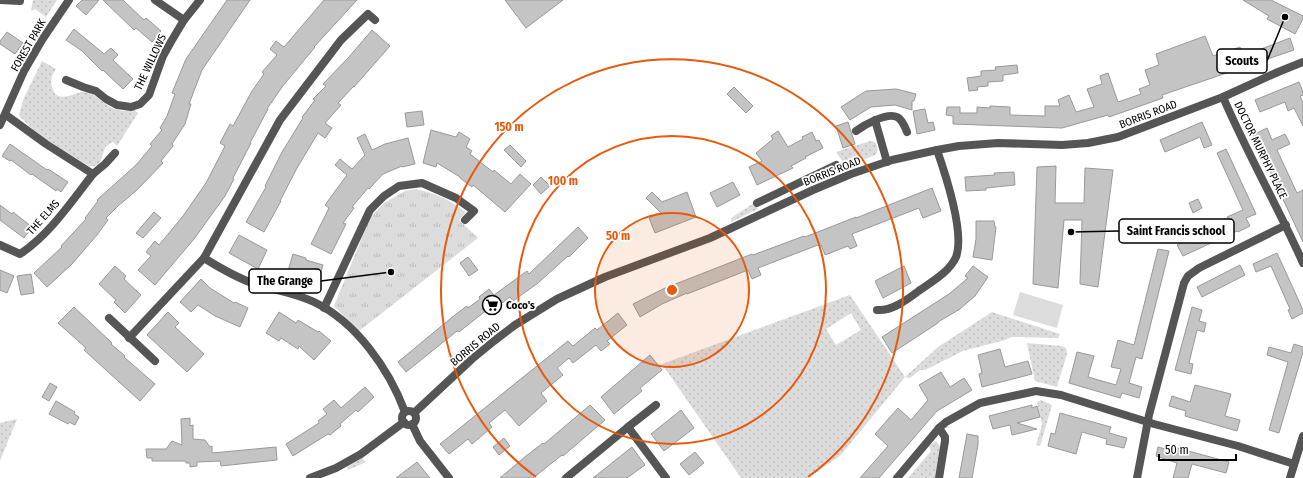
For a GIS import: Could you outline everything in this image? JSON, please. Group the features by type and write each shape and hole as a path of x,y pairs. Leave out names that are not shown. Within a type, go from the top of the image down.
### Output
{"street":[{"path":"0,0 20,1"},
{"name":"FOREST PARK","path":"0,125 24,71 42,40 69,0"},
{"path":"155,0 184,20"},
{"name":"THE WILLOWS","path":"66,80 96,91 117,105 131,107 140,104 149,94 163,56 184,20 200,0"},
{"path":"129,338 204,258 280,120 341,40 368,14 376,20"},
{"name":"BORRIS ROAD","path":"410,412 494,341 557,299 605,277 710,238 851,174 887,162 959,146 993,143 1062,145 1088,143 1118,137 1223,96 1303,62"},
{"name":"DOCTOR MURPHY PLACE","path":"1223,96 1235,124 1286,225 1303,263"},
{"path":"6,114 55,150 93,174"},
{"path":"856,131 875,120 895,116 899,117 907,132"},
{"path":"875,120 887,162"},
{"path":"877,310 891,308 931,283 950,267 956,256 957,247 955,216 948,182 937,150"},
{"name":"THE ELMS","path":"0,245 20,254 32,246 52,225 93,174 106,164 115,153"},
{"path":"757,204 836,165"},
{"path":"324,308 370,210 384,196 399,186 422,183 456,198 474,211 465,220"},
{"path":"798,183 803,195"},
{"path":"1137,478 1148,422 1163,362 1184,283 1188,276 1193,271 1215,259 1286,225"},
{"path":"204,258 237,277 312,301 338,318 357,335 377,360 416,419 362,454 336,468 310,478"},
{"path":"109,318 155,361"},
{"path":"897,478 939,428 946,422 980,403 1036,391 1061,395 1148,422 1238,446 1294,464"},
{"path":"566,478 656,405"},
{"path":"410,412 402,418 408,423 449,478"},
{"path":"628,427 666,478"},
{"path":"939,428 945,437 939,478"},
{"path":"1290,478 1303,436"}],"green space":[{"path":"33,0 57,0 46,17 35,9 31,11"},
{"path":"42,61 56,69 53,73 51,85 55,93 59,96 69,96 84,91 89,92 116,109 124,111 135,110 138,113 117,146 113,142 106,146 101,160 97,165 89,166 61,149 42,136 19,115 23,100"},
{"path":"870,141 874,142 876,145 877,153 846,167 836,152"},
{"path":"416,189 442,198 466,212 459,220 478,238 359,331 334,306 370,218 384,203 405,191"},
{"path":"754,203 758,209 731,222 731,218"},
{"path":"1020,292 1063,305 1057,328 1013,315"},
{"path":"850,295 905,377 840,456 807,478 741,478 662,364","holes":["851,313 861,330 836,345 826,329"]},
{"path":"992,312 1060,334 1058,338 1011,337 963,351 925,370 920,370 910,378 905,377 938,347"},
{"path":"1027,343 1061,346 1066,348 1067,354 1057,387 1035,381"},
{"path":"1041,400 1052,405 1040,446 1036,445 1042,425 1037,402"},
{"path":"17,419 0,461 0,423"},
{"path":"936,441 940,446 935,478 908,478 931,451 929,446"},
{"path":"362,458 366,462 348,470 347,467"}],"building":[{"path":"82,0 99,0 86,15 76,6"},
{"path":"103,0 123,0 144,20 146,18 161,31 152,42 136,28 134,30"},
{"path":"227,0 250,0 202,70 189,104 191,104 185,124 172,144 173,146 161,161 163,163 137,190 106,218 108,220 97,235 72,264 47,287 34,273 62,247 61,246 86,219 85,218 98,201 97,200 136,165 152,146 150,144 162,130 160,128 167,116 175,94 172,93 186,59"},
{"path":"324,0 357,0 314,47 282,87 267,109 225,196 194,239 155,285 138,270 151,256 146,252 155,241 159,245 183,216 206,183 225,146 220,143 230,124 233,126 252,91 264,74 262,72 277,55 270,49 276,41 284,47"},
{"path":"505,0 563,0 526,28"},
{"path":"1243,0 1271,0 1303,16 1303,19 1295,34 1267,19 1269,16"},
{"path":"74,29 104,54 111,48 118,55 113,60 133,79 123,89 82,51 66,40"},
{"path":"372,30 390,46 338,103 341,105 325,123 332,128 325,138 318,133 297,168 264,232 246,222 266,187 265,186 282,152 303,118 302,117 315,100 313,99 326,86 323,84"},
{"path":"7,32 23,43 15,54 0,44 0,41"},
{"path":"1205,36 1213,56 1240,47 1243,56 1290,38 1294,50 1162,95 1163,98 1109,117 1108,115 1062,128 953,124 953,116 946,115 947,107 960,107 960,113 977,113 977,107 990,108 990,106 1010,107 1010,115 1045,116 1045,106 1060,106 1058,100 1069,95 1076,112 1094,107 1087,89 1102,84 1100,76 1108,73 1118,102 1141,94 1139,89 1150,85 1145,70 1159,65 1156,54"},
{"path":"1017,65 1018,73 1003,75 1003,81 988,82 988,86 977,87 978,90 969,91 967,78 981,76 981,71 996,70 995,67"},
{"path":"1299,82 1303,92 1303,95 1300,96 1303,103 1303,126 1294,108 1288,111 1285,102 1260,112 1255,100"},
{"path":"734,87 753,106 746,113 727,94"},
{"path":"896,89 916,94 914,101 912,101 912,110 895,105 871,107 850,120 841,107 866,91"},
{"path":"925,109 928,123 933,122 935,130 917,134 913,111"},
{"path":"422,111 424,125 407,127 405,113"},
{"path":"848,122 855,144 843,148 836,126"},
{"path":"1202,122 1212,145 1204,148 1200,137 1165,152 1160,140"},
{"path":"1267,128 1272,140 1285,134 1290,144 1277,150 1297,193 1303,190 1303,242 1253,135"},
{"path":"431,130 456,137 459,132 470,139 466,147 472,151 470,154 493,172 494,170 511,184 520,174 531,184 505,212 473,185 472,187 460,177 437,163 436,167 423,163"},
{"path":"778,131 788,147 812,132 816,141 819,140 823,148 791,166 793,168 757,185 749,167 762,161 756,153 773,139 771,136"},
{"path":"365,134 372,150 385,144 408,138 415,164 402,166 383,174 369,189 368,188 352,207 354,208 343,223 346,224 331,254 311,244 329,208 325,205 347,175 335,165 340,159 352,169 365,155 357,138"},
{"path":"10,144 47,170 48,169 68,182 61,192 57,189 56,191 11,160 10,161 2,156"},
{"path":"510,145 526,161 521,167 504,150"},
{"path":"1226,149 1256,214 1246,218 1250,226 1183,256 1177,245 1229,221 1227,217 1243,210 1217,153"},
{"path":"1056,166 1055,203 1084,203 1085,168 1113,170 1098,287 1080,284 1082,220 1064,220 1058,288 1033,284 1037,167"},
{"path":"1014,172 1015,185 986,188 986,190 966,191 965,177"},
{"path":"541,177 550,186 541,194 533,185"},
{"path":"733,182 740,195 717,207 710,193"},
{"path":"932,188 941,211 923,218 919,208 852,234 857,246 850,249 848,246 825,255 821,245 818,245 758,268 761,275 752,279 748,270 687,293 662,304 640,317 633,304 673,284 752,254 753,255 804,236 805,237"},
{"path":"652,192 662,202 687,192 696,217 655,233 649,218 661,213 646,198"},
{"path":"1198,199 1202,208 1193,213 1189,203"},
{"path":"0,205 12,214 13,212 32,227 24,238 0,220"},
{"path":"154,212 161,218 143,238 136,233"},
{"path":"976,221 994,221 996,227 992,260 973,257 976,239"},
{"path":"578,227 588,238 569,257 568,256 538,283 513,301 510,297 490,312 488,309 459,332 457,331 406,372 398,362 456,314 467,306 468,308 480,299 479,297 489,289 494,295 527,271 529,274"},
{"path":"239,235 267,250 258,269 229,253"},
{"path":"1158,249 1169,251 1142,359 1136,357 1129,383 1142,387 1139,398 1122,393 1120,398 1069,383 1077,352 1094,356 1088,377 1116,385 1121,369 1111,367 1118,340 1134,345"},
{"path":"1277,253 1303,310 1303,313 1292,319 1288,310 1290,309 1271,266 1256,272 1253,264"},
{"path":"293,254 323,265 317,285 286,278"},
{"path":"468,257 478,270 469,276 460,263"},
{"path":"1240,265 1245,275 1202,297 1197,287"},
{"path":"115,266 126,276 124,279 141,295 125,313 114,302 116,300 99,284"},
{"path":"904,266 911,283 883,298 875,281"},
{"path":"973,266 988,277 975,296 960,309 892,353 882,337 949,294 968,278 965,276"},
{"path":"0,270 14,276 7,293 0,290"},
{"path":"31,274 34,293 21,295 17,276"},
{"path":"201,279 210,288 234,303 235,302 248,308 240,327 215,316 198,305 191,312 180,302"},
{"path":"74,307 125,356 124,357 155,384 140,401 84,350 86,348 58,323"},
{"path":"1192,307 1202,310 1199,321 1206,323 1204,332 1197,330 1189,363 1193,364 1191,374 1175,370"},
{"path":"168,312 179,323 175,327 204,354 187,372 147,335"},
{"path":"279,312 296,323 298,320 318,332 319,331 331,341 314,360 299,346 298,349 281,338 279,341 266,333"},
{"path":"618,313 627,325 607,341 610,344 601,351 596,345 573,363 569,358 557,368 563,375 541,393 547,401 519,426 505,410 489,423 492,427 472,444 468,439 449,454 440,444 568,341 573,346 595,328 597,330"},
{"path":"1294,344 1303,347 1303,352 1279,433 1269,430 1288,362 1267,355 1269,347 1291,353"},
{"path":"1000,349 1005,367 1028,361 1032,374 982,387 979,374 982,373 978,355"},
{"path":"650,355 662,370 640,388 642,391 614,414 601,397"},
{"path":"941,372 950,387 964,378 972,390 937,411 879,478 860,478 888,446 875,434 898,408 911,420 928,400 919,385"},
{"path":"50,383 57,387 49,401 42,397"},
{"path":"1195,385 1231,394 1225,416 1240,420 1237,431 1185,416 1186,411 1169,406 1172,396 1190,402"},
{"path":"365,387 374,397 358,412 356,410 330,435 328,434 293,456 286,444 319,423 318,421 327,414 323,409 334,400 341,408"},
{"path":"56,401 75,412 74,414 79,417 75,425 69,422 68,424 49,414"},
{"path":"590,405 605,420 563,456 562,455 533,478 500,478 526,456 543,443 544,444"},
{"path":"1032,405 1032,408 1037,406 1040,417 1017,423 1037,429 1012,435 1010,425 993,429 989,416"},
{"path":"681,410 694,428 664,451 651,434"},
{"path":"1060,413 1111,427 1109,433 1127,438 1124,448 1106,444 1107,439 1082,432 1076,454 1048,446 1051,433 1055,434"},
{"path":"190,418 190,426 193,425 193,439 205,440 210,447 212,446 212,453 276,447 277,460 221,466 220,461 197,462 197,466 190,467 190,463 186,463 186,461 152,461 152,458 147,458 146,449 166,449 172,441 182,445 181,419"},
{"path":"967,434 978,436 978,445 972,478 959,478"},
{"path":"504,438 510,446 499,455 493,447"},
{"path":"632,447 645,465 627,478 593,478"},
{"path":"1158,447 1176,452 1177,448 1229,462 1226,473 1192,464 1188,478 1173,478 1177,463 1156,456"},
{"path":"695,452 704,463 689,475 680,464"},
{"path":"417,462 430,478 396,478"}],"place":[{"name":"Scouts","path":"1285,17"},
{"name":"Saint Francis school","path":"1071,232"},
{"name":"The Grange","path":"391,272"},
{"name":"Coco's","path":"492,305"}]}
